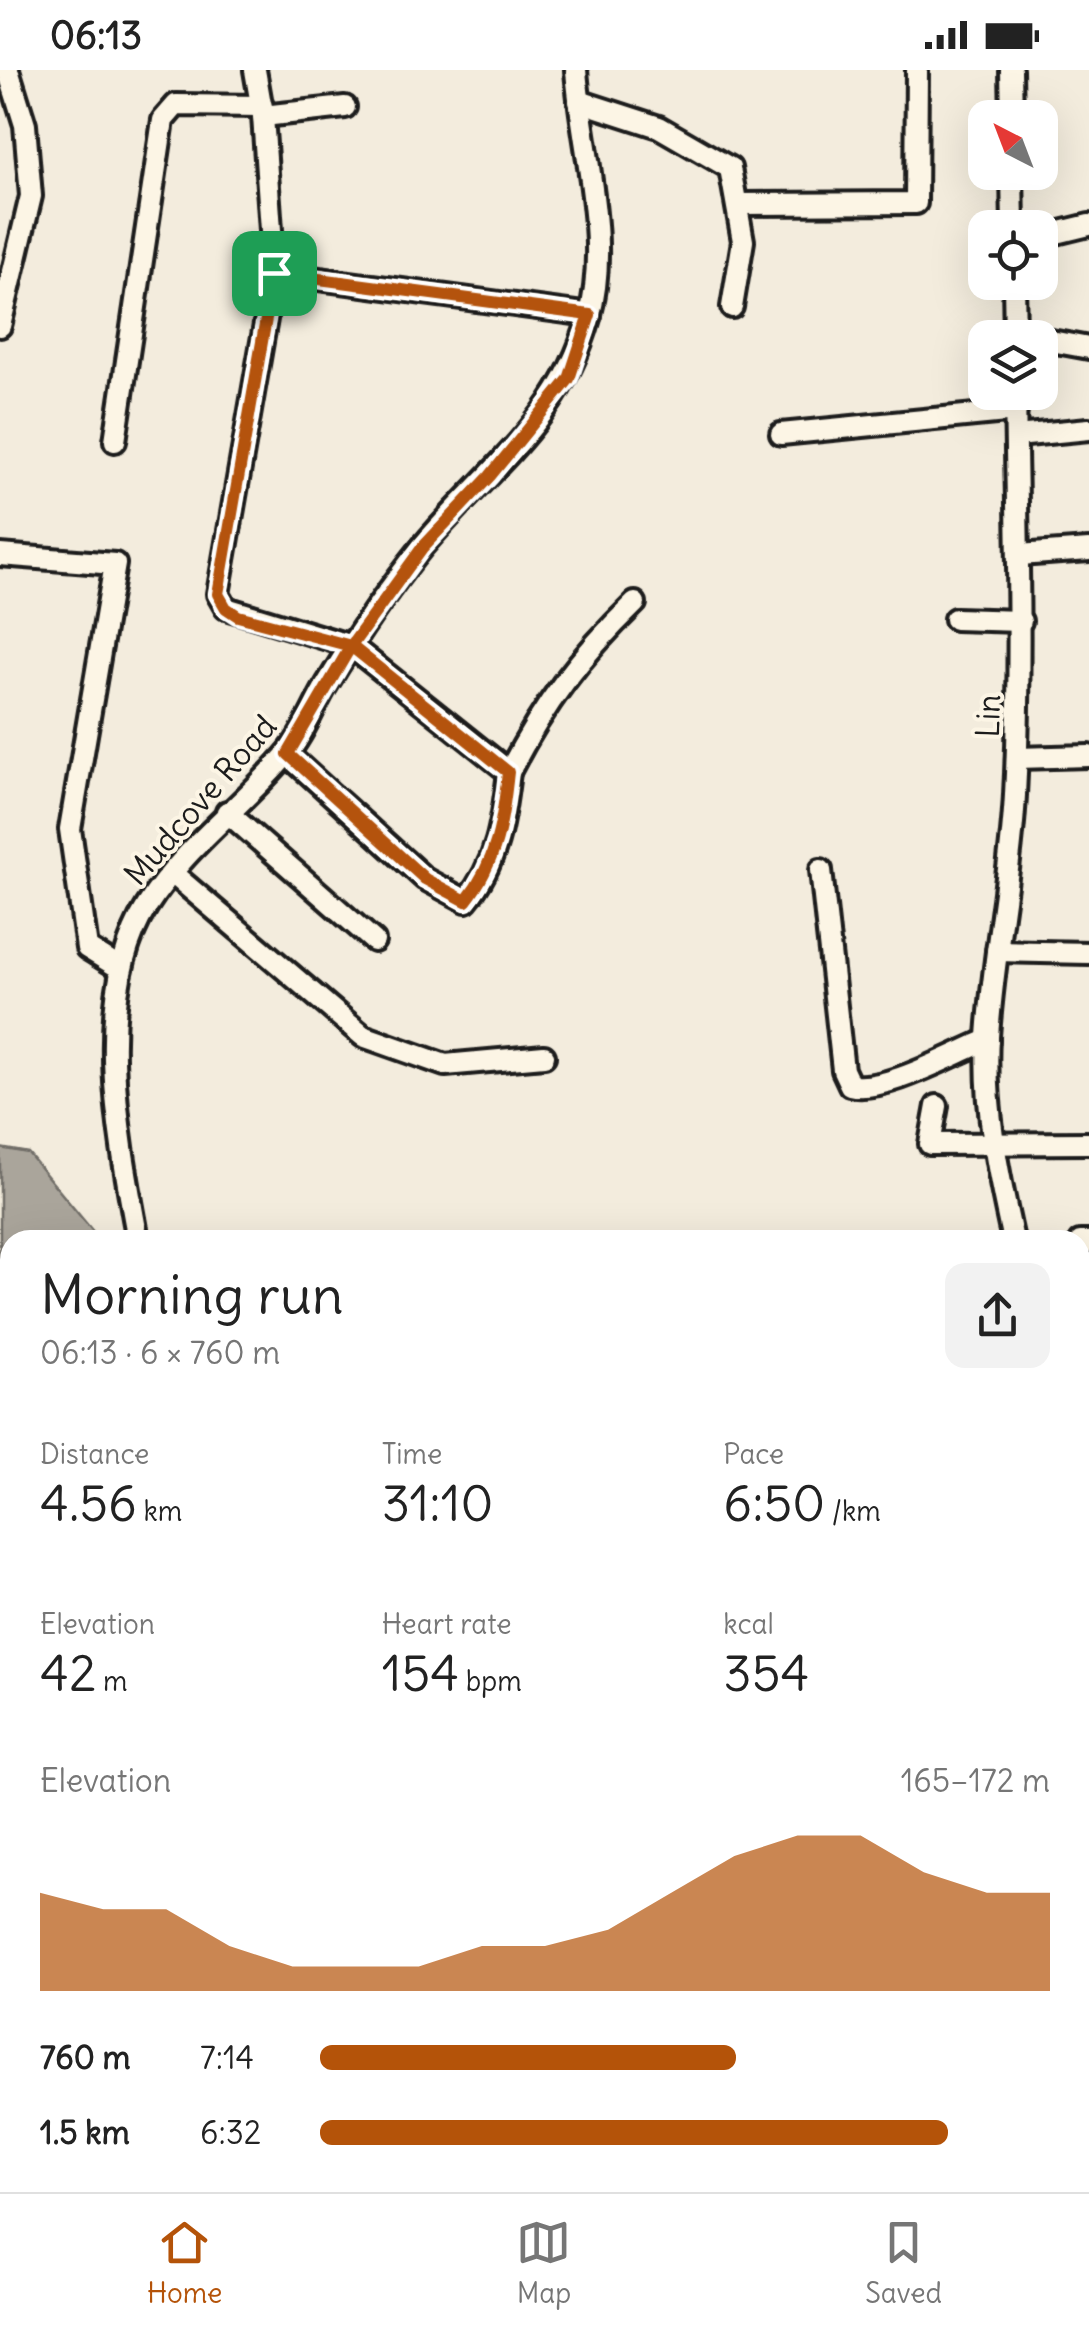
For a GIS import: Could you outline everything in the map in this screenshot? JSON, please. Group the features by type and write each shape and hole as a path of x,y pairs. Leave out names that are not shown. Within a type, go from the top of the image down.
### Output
{"street":[{"path":"0,326 31,196 25,125 8,70"},
{"path":"255,70 262,111 274,273 218,594 226,608 238,616 351,646 508,772"},
{"name":"Mudcove Road","path":"137,1230 113,1071 121,969 145,908 227,812 288,754 351,646 422,548 490,476 569,379 590,315 598,256 576,70"},
{"path":"739,204 916,203 918,70"},
{"path":"1011,70 1012,100"},
{"path":"579,101 659,127 730,168 743,241 732,307"},
{"path":"115,441 162,120 176,105 262,111 345,107"},
{"path":"1058,233 1089,225"},
{"path":"274,273 590,315"},
{"path":"1058,342 1089,348"},
{"path":"781,434 968,409"},
{"name":"Lin","path":"1011,1230 992,1146 988,1040 1012,846 1017,758 1021,620 1016,410"},
{"path":"1016,436 1089,429"},
{"path":"1019,556 1089,550"},
{"path":"0,555 115,564 70,829 86,948 121,969"},
{"path":"288,754 425,879 466,901 483,880 497,847 508,772 542,707 583,652 635,603"},
{"path":"955,619 1021,620"},
{"path":"1017,758 1089,756"},
{"path":"227,812 374,941"},
{"path":"821,870 843,1070 850,1084 861,1088 883,1083 988,1040"},
{"path":"172,874 364,1036 445,1065 544,1056"},
{"path":"998,951 1089,952"},
{"path":"937,1106 930,1144 1089,1144"}],"shaded area":[{"path":"0,1148 28,1153 92,1230 0,1230"}],"route":[{"path":"274,273 218,594 226,608 238,616 351,646 288,754 425,879 466,901 483,880 497,847 508,772 351,646 422,548 490,476 569,379 590,315 274,273"}]}
